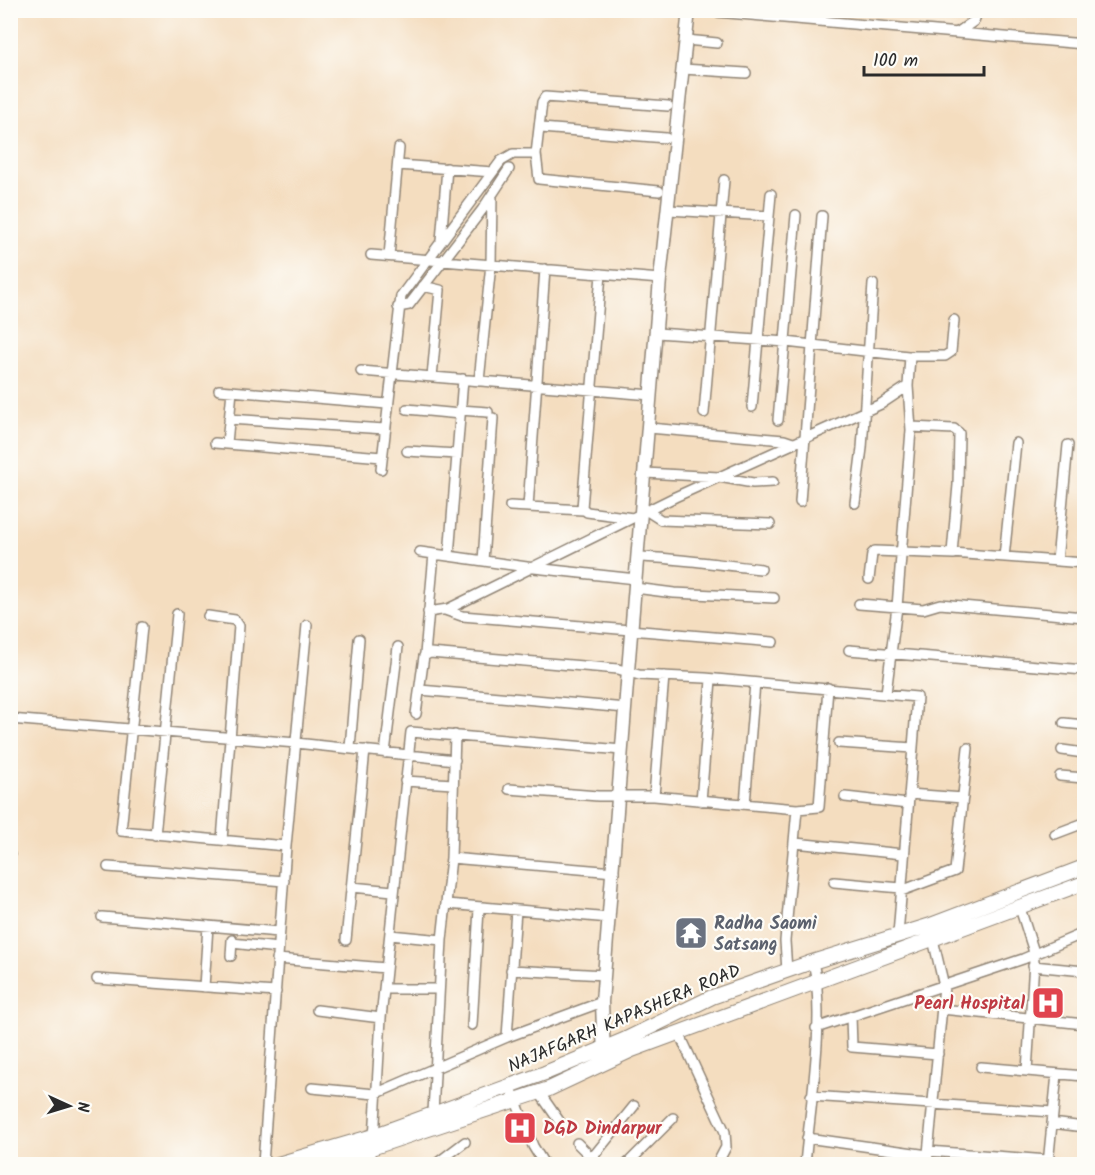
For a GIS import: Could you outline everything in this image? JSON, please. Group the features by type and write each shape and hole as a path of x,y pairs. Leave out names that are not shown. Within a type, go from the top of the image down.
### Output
{"main road":[{"name":"NAJAFGARH KAPASHERA ROAD","path":"323,1164 539,1092 712,998 813,962 928,926 1084,867"},
{"name":"NAJAFGARH KAPASHERA ROAD","path":"278,1164 371,1147 433,1113 510,1085 679,1033 1084,883"}],"street":[{"path":"604,1056 602,1002 660,279 691,10 757,13 1084,44"},
{"path":"823,21 824,10"},
{"path":"957,33 974,21 978,10"},
{"path":"686,40 717,43"},
{"path":"683,69 746,73"},
{"path":"659,191 539,179 536,154 542,102 548,97 668,105"},
{"path":"540,128 666,138"},
{"path":"389,256 399,148"},
{"path":"381,469 398,308 407,286 501,161 513,154 536,154"},
{"path":"398,165 493,172"},
{"path":"441,242 447,168"},
{"path":"398,308 409,306 492,195 508,169"},
{"path":"704,413 724,180"},
{"path":"752,408 771,194"},
{"path":"479,381 490,264 492,195"},
{"path":"669,210 769,216"},
{"path":"778,420 795,215"},
{"path":"800,502 822,216"},
{"path":"371,255 660,279"},
{"path":"528,507 545,269"},
{"path":"583,510 601,274"},
{"path":"855,503 862,448 873,284"},
{"path":"423,286 440,290 432,377"},
{"path":"657,333 786,342 909,356 950,355 954,320"},
{"path":"886,693 897,606 910,427 909,356"},
{"path":"361,370 651,395"},
{"path":"449,556 463,379"},
{"path":"428,612 445,610 805,436 881,404 908,386"},
{"path":"219,390 387,404"},
{"path":"227,443 232,391"},
{"path":"407,409 490,415 483,561"},
{"path":"229,419 385,429"},
{"path":"910,427 954,429 959,433 954,554"},
{"path":"649,428 784,440 793,443"},
{"path":"215,442 382,457"},
{"path":"1004,557 1016,443"},
{"path":"1057,561 1068,445"},
{"path":"407,451 457,454"},
{"path":"645,473 719,477 746,482 773,482"},
{"path":"510,506 641,515 662,520 770,524"},
{"path":"869,579 873,551 1084,563"},
{"path":"420,552 636,583 674,593 774,598"},
{"path":"416,714 425,654 434,554"},
{"path":"638,557 682,558 708,564 761,569"},
{"path":"859,604 922,609 940,604 1084,616"},
{"path":"445,610 462,616 773,642"},
{"path":"155,835 177,614"},
{"path":"208,616 235,620 239,626 222,840"},
{"path":"263,1164 286,846 307,625"},
{"path":"142,627 121,831 286,846"},
{"path":"350,748 359,639"},
{"path":"385,753 398,647"},
{"path":"849,650 1084,670"},
{"path":"425,654 430,652 628,671 639,675 754,682 917,697 898,935"},
{"path":"654,796 664,676"},
{"path":"701,801 711,680"},
{"path":"745,804 754,682"},
{"path":"509,789 654,796 797,809 819,807 828,688"},
{"path":"420,690 626,708"},
{"path":"10,719 296,743 455,760"},
{"path":"1064,723 1084,725"},
{"path":"371,1147 393,891 411,732 622,750"},
{"path":"433,1113 433,1067 442,940 451,858 456,735"},
{"path":"839,743 913,748"},
{"path":"834,882 901,889 955,871 968,748"},
{"path":"346,940 365,750"},
{"path":"1062,750 1084,753"},
{"path":"1060,776 1084,778"},
{"path":"405,781 453,784"},
{"path":"844,797 963,798"},
{"path":"787,971 785,941 797,809"},
{"path":"1055,834 1084,823"},
{"path":"795,843 903,854"},
{"path":"10,855 10,876"},
{"path":"451,858 614,872"},
{"path":"108,867 284,881"},
{"path":"352,887 393,891"},
{"path":"447,904 479,909 610,918"},
{"path":"1020,908 1033,955 1027,1071"},
{"path":"472,1025 479,909"},
{"path":"507,1037 516,910"},
{"path":"102,918 279,932"},
{"path":"204,987 208,926"},
{"path":"928,926 943,984 928,1157"},
{"path":"231,956 233,928"},
{"path":"816,1028 1033,955 1084,933"},
{"path":"390,935 442,940"},
{"path":"232,943 278,948"},
{"path":"277,959 386,968"},
{"path":"805,1164 818,982 813,962"},
{"path":"1033,966 1084,971"},
{"path":"511,969 605,975"},
{"path":"97,979 276,992"},
{"path":"385,989 439,989"},
{"path":"312,1088 375,1094 507,1037 602,1002"},
{"path":"942,1009 1084,1024"},
{"path":"317,1010 381,1018"},
{"path":"851,1016 850,1043 852,1047 938,1054"},
{"path":"679,1033 725,1132 726,1147 717,1164"},
{"path":"981,1067 1084,1076"},
{"path":"807,1138 928,1157 1048,1162 1057,1074"},
{"path":"510,1085 532,1146 544,1164"},
{"path":"539,1092 564,1128"},
{"path":"810,1096 1053,1112"},
{"path":"577,1143 595,1161 634,1106"},
{"path":"627,1164 673,1118"},
{"path":"1052,1124 1084,1127"},
{"path":"436,1164 465,1142"}],"place":[{"name":"Radha Saomi Satsang","path":"691,933"},
{"name":"Pearl Hospital","path":"1048,1003"},
{"name":"DGD Dindarpur","path":"520,1128"}]}
